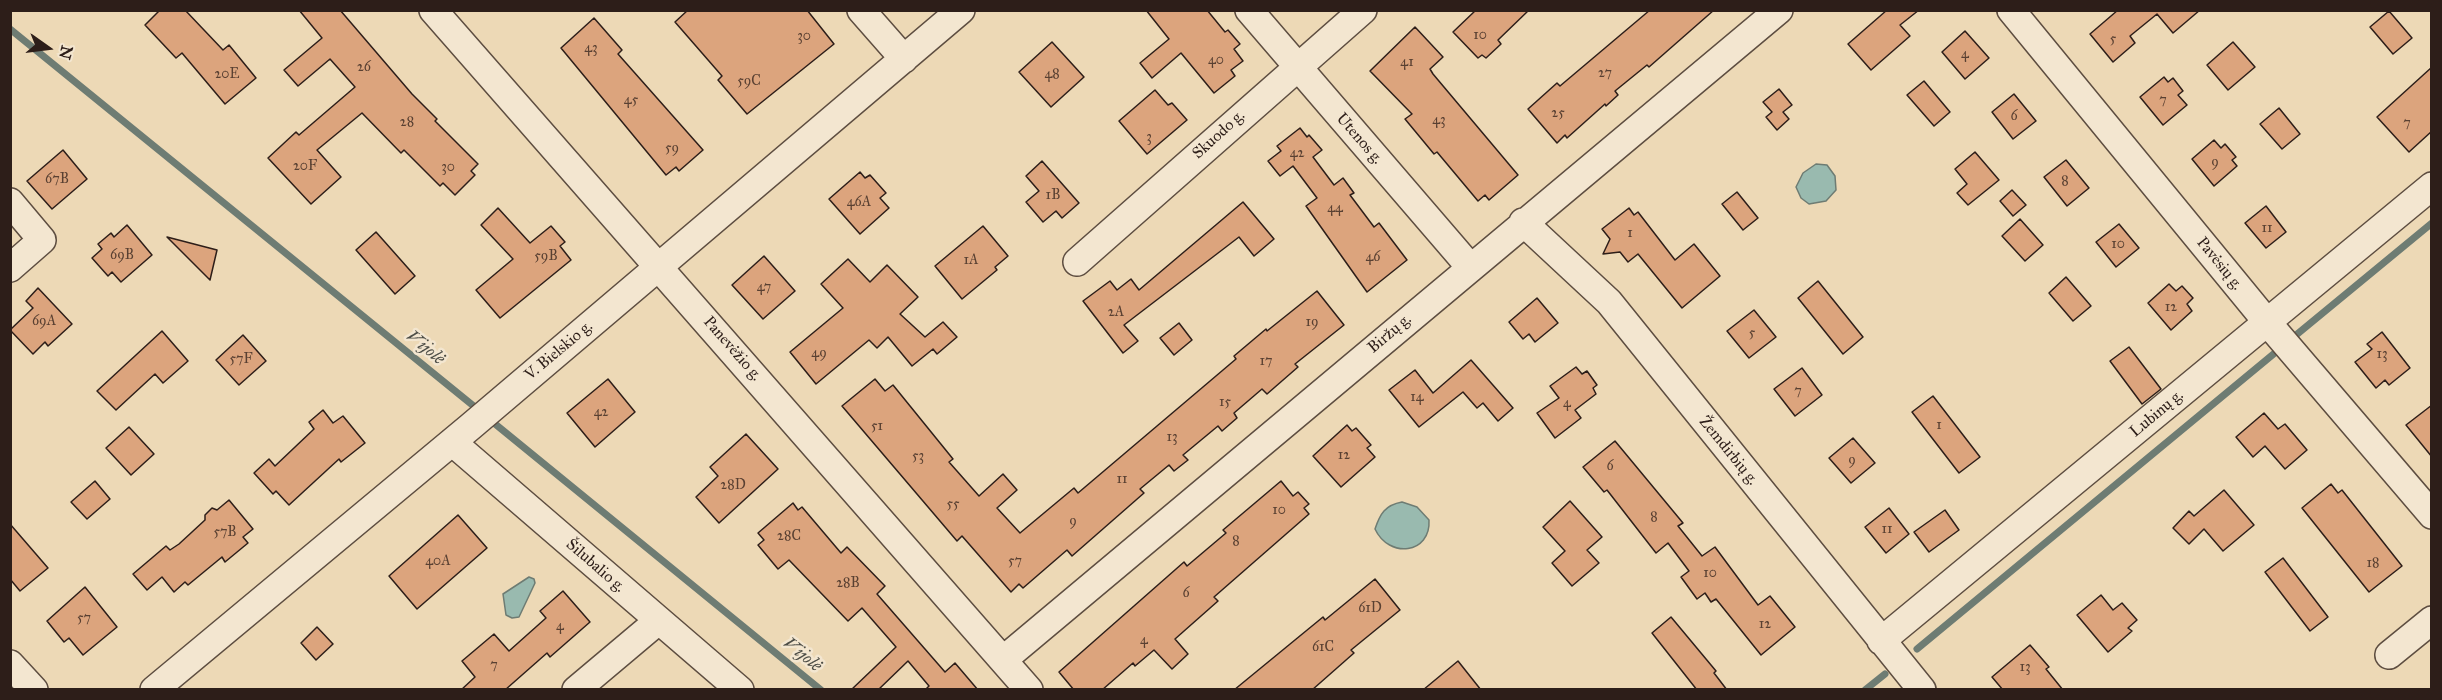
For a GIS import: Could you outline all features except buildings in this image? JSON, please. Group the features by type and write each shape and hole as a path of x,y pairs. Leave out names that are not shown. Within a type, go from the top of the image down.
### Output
{"street":[{"name":"Panevėžio g.","path":"433,10 1029,690"},
{"path":"861,10 904,59"},
{"name":"V. Bielskio g.","path":"154,690 491,409 961,10"},
{"name":"Utenos g.","path":"1249,10 1470,267"},
{"name":"Skuodo g.","path":"1077,262 1363,10"},
{"name":"Biržų g.","path":"1003,660 1523,222 1779,10"},
{"name":"Pavėsių g.","path":"2011,10 2271,327 2432,515"},
{"name":"Lubinų g.","path":"1881,641 2271,327 2432,186"},
{"path":"10,202 42,240 10,268"},
{"name":"Žemdirbių g.","path":"1523,222 1609,302 1922,690"},
{"name":"Šilubalio g.","path":"461,434 658,621 740,690"},
{"path":"2389,655 2432,620"},
{"path":"576,690 658,621"},
{"path":"10,664 34,690"}],"water":[{"path":"1816,164 1827,165 1835,176 1836,190 1826,201 1809,204 1801,198 1796,187 1803,173"},
{"path":"1402,502 1417,507 1429,520 1428,531 1423,540 1416,546 1408,548 1390,545 1381,539 1375,529 1384,511 1391,505"},
{"path":"529,577 534,579 535,583 519,617 512,618 506,615 503,594"}],"waterway":[{"name":"Vijolė","path":"10,29 481,412"},
{"path":"2290,340 2432,223"},
{"path":"1917,649 2282,347"},
{"name":"Vijolė","path":"489,419 821,690"},
{"path":"1865,690 1885,674"}]}
